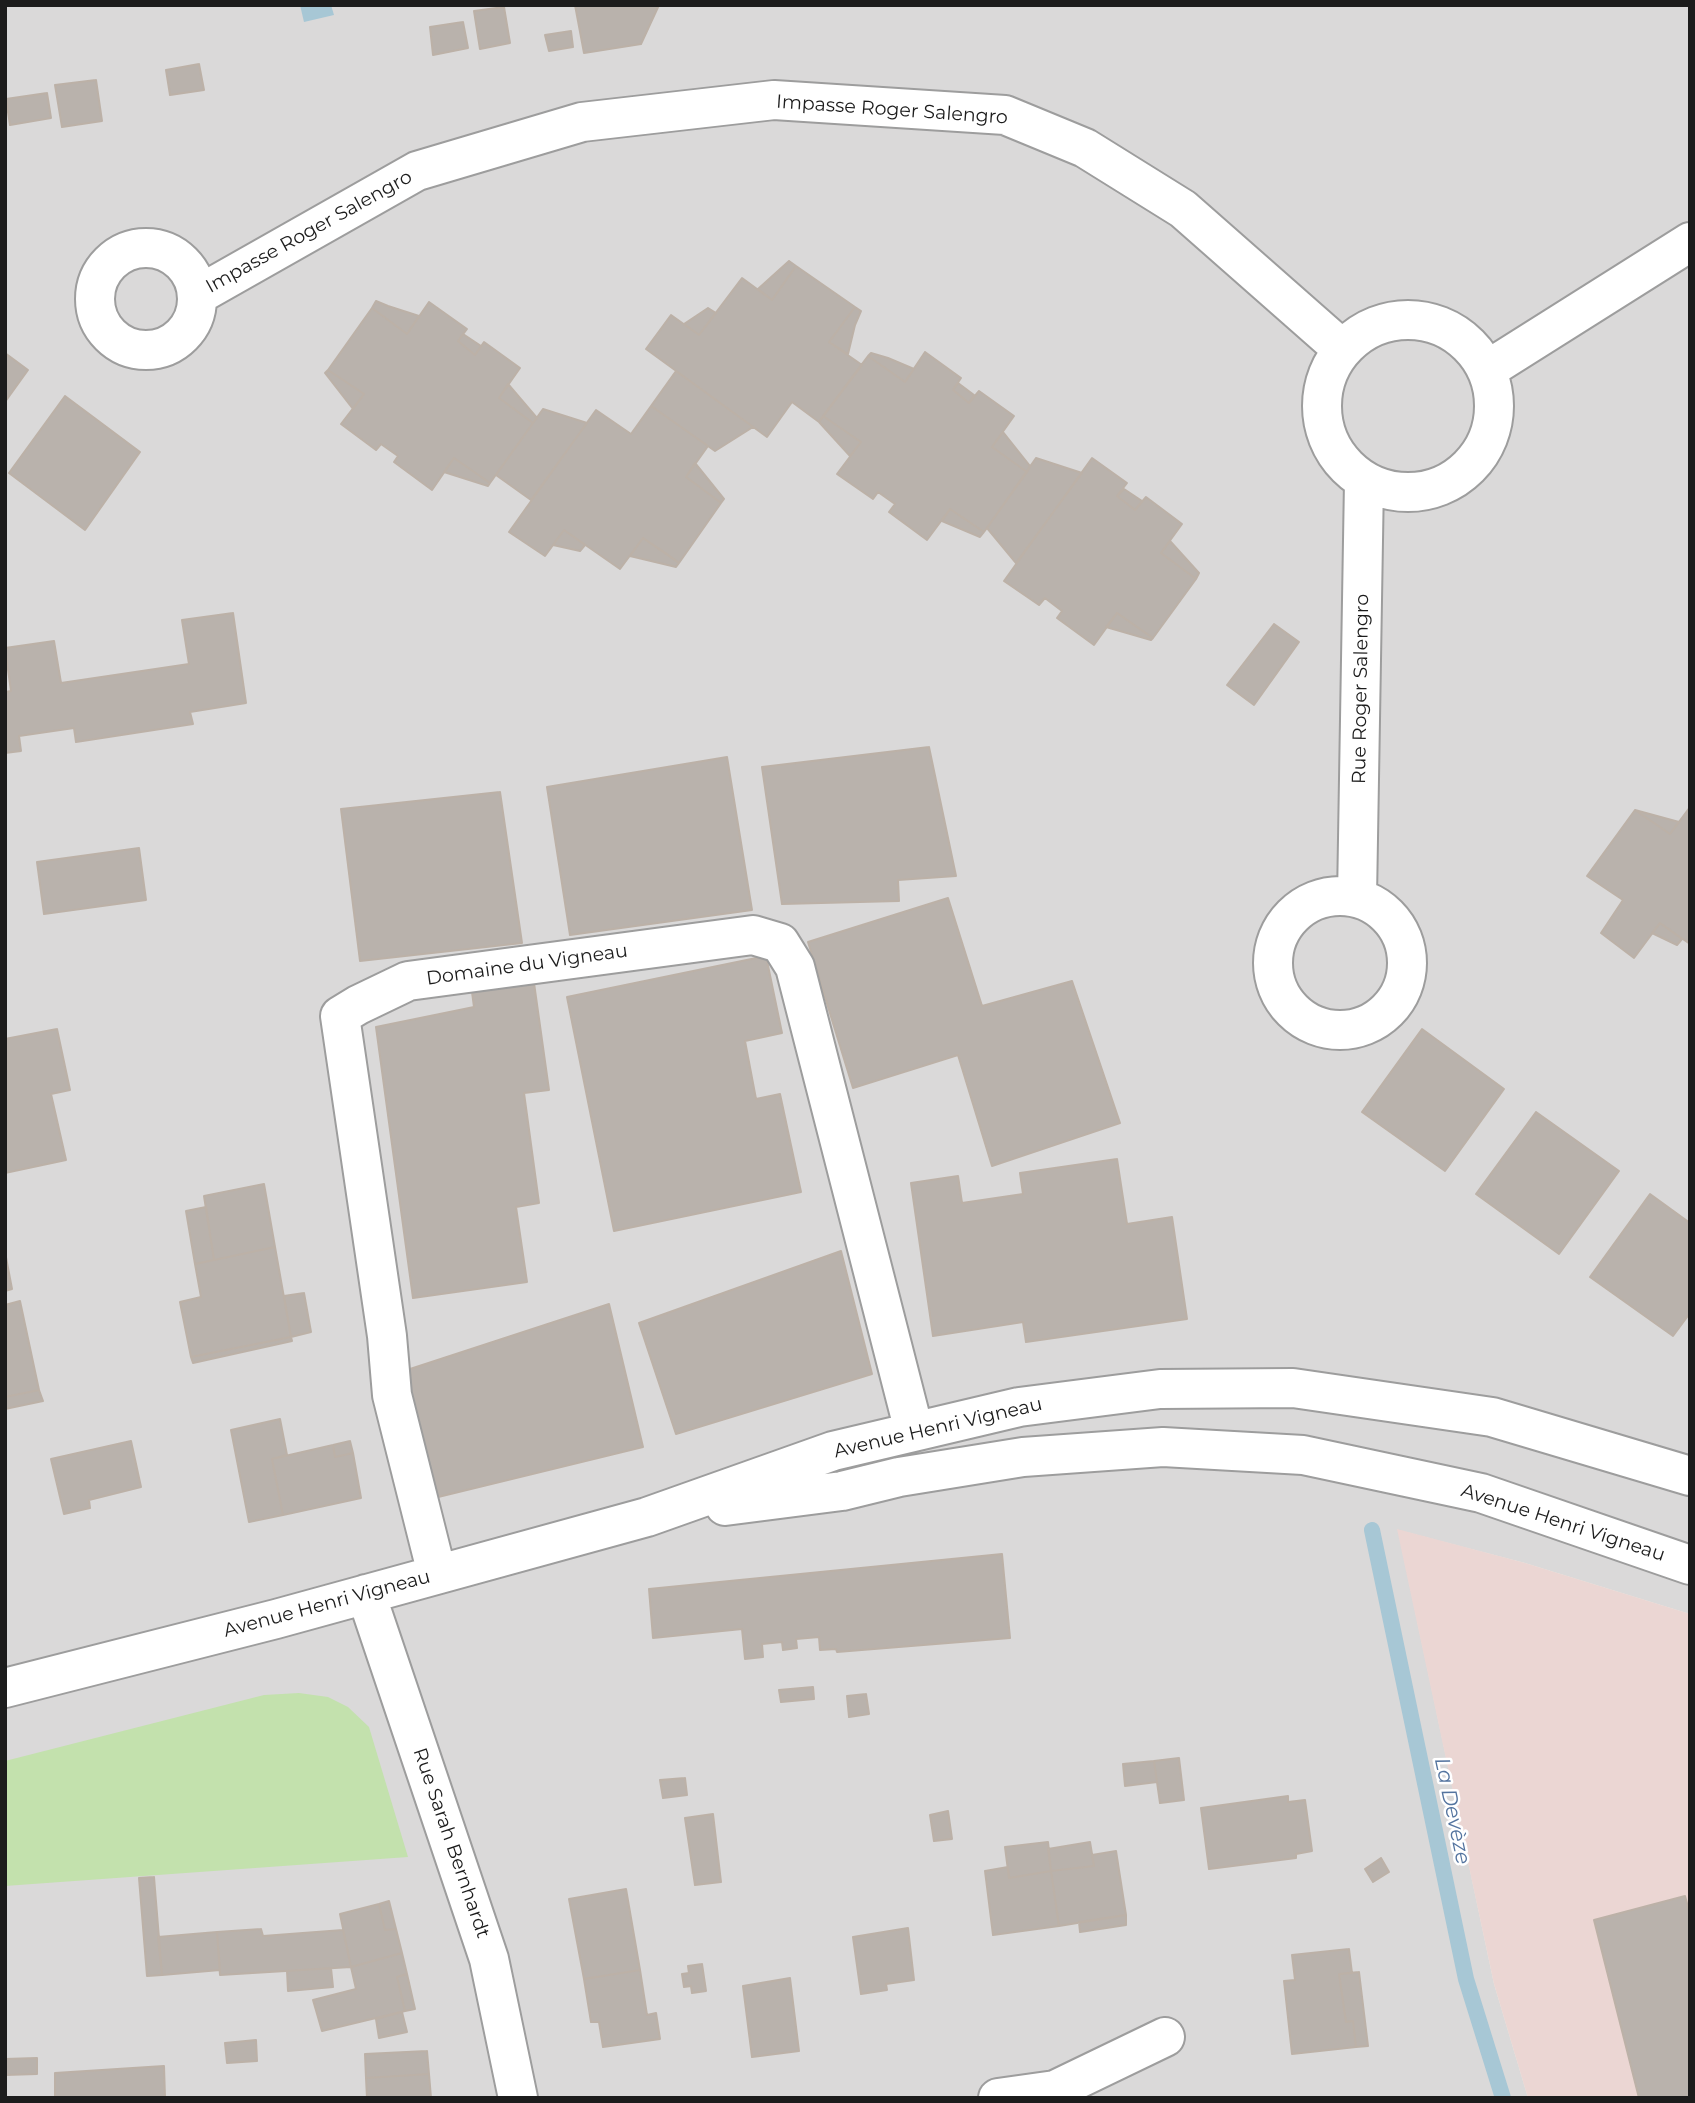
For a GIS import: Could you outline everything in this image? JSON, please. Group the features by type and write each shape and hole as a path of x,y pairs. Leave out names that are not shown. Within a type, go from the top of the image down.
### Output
{"street":[{"name":"Impasse Roger Salengro","path":"198,295 417,171 582,122 774,100 1005,115 1085,148 1182,209 1342,349"},
{"path":"1487,370 1690,242"},
{"path":"1420,319 1448,328 1471,346 1487,370 1494,391 1495,413 1488,439 1475,461 1456,479 1432,490 1406,493 1384,490 1364,481 1341,461 1326,435 1321,405 1326,376 1342,349 1364,331 1391,320 1420,319"},
{"name":"Rue Roger Salengro","path":"1357,898 1364,481"},
{"name":"Domaine du Vigneau","path":"436,1574 392,1395 387,1336 340,1016 408,981 753,935 780,943 795,967 902,1433"},
{"name":"Avenue Henri Vigneau","path":"5,1688 275,1619 647,1517 833,1451 902,1433 1019,1407 1160,1389 1293,1388 1492,1417 1690,1476"},
{"path":"899,1477 902,1433"},
{"name":"Avenue Henri Vigneau","path":"647,1517 842,1491 899,1477 1023,1457 1163,1447 1303,1455 1481,1493 1690,1565"},
{"name":"Rue Sarah Bernhardt","path":"366,1594 489,1959 518,2098"},
{"path":"998,2098 1055,2090 1165,2036"}],"shaded area":[{"path":"5,5 1690,5 1690,1614 1525,1563 1398,1530 1494,1984 1528,2098 5,2098"},
{"path":"1397,1529 1525,1563 1690,1614 1690,2098 1528,2098 1494,1984"}],"green space":[{"path":"299,1693 328,1697 348,1707 369,1727 408,1857 5,1886 5,1761 264,1695"}],"water":[{"path":"300,5 331,5 334,15 304,22"}],"building":[{"path":"575,5 659,5 641,44 584,53"},
{"path":"504,7 510,43 480,49 474,11"},
{"path":"463,22 468,48 433,55 430,27"},
{"path":"571,31 573,47 549,51 545,35"},
{"path":"199,64 204,90 170,95 166,70"},
{"path":"96,80 102,121 62,127 55,85"},
{"path":"47,93 51,118 10,125 6,99"},
{"path":"789,261 796,266 772,300 758,289"},
{"path":"796,266 855,307 829,342 862,365 819,422 792,402 767,437 646,349 671,315 699,335 742,278 772,300"},
{"path":"376,301 419,316 407,334 372,308"},
{"path":"429,302 467,329 458,341 475,355 484,342 520,368 499,398 533,423 490,483 454,458 432,490 394,462 398,456 381,444 376,450 341,424 364,394 328,370 372,308 407,334"},
{"path":"855,307 861,311 848,354 829,342"},
{"path":"708,308 716,313 699,335 684,324"},
{"path":"463,334 481,346 475,355 458,341"},
{"path":"925,352 961,378 953,390 969,403 979,391 1014,416 992,447 1027,472 984,532 950,509 927,540 889,512 895,504 878,492 873,499 837,474 861,442 823,416 868,356 905,382"},
{"path":"5,353 28,370 5,402"},
{"path":"871,353 914,369 905,382 868,356"},
{"path":"328,370 364,394 353,409 325,373"},
{"path":"676,371 753,427 715,451 651,406"},
{"path":"958,383 974,395 969,403 953,390"},
{"path":"508,384 537,418 533,423 499,398"},
{"path":"65,396 140,452 85,530 9,473"},
{"path":"651,406 708,446 686,477 721,503 679,563 643,538 620,569 564,530 545,556 509,532 596,410 631,434"},
{"path":"543,409 587,423 531,500 496,475"},
{"path":"823,416 861,442 850,456 819,422"},
{"path":"1003,432 1030,466 1027,472 992,447"},
{"path":"454,458 490,483 488,486 444,472"},
{"path":"1036,458 1082,473 1016,563 987,528"},
{"path":"1092,458 1127,483 1117,496 1135,510 1146,497 1182,524 1161,553 1196,579 1153,638 1117,613 1094,645 1057,618 1062,611 1045,598 1039,605 1004,581"},
{"path":"695,463 724,499 721,503 686,477"},
{"path":"1124,489 1142,501 1135,510 1117,496"},
{"path":"950,509 984,532 980,537 942,521"},
{"path":"564,530 585,545 580,551 553,545"},
{"path":"643,538 679,563 676,567 630,556"},
{"path":"1170,541 1199,573 1196,579 1161,553"},
{"path":"233,613 246,703 190,712 193,724 76,742 74,728 19,736 21,751 5,753 5,692 11,691 5,648 54,641 61,683 189,664 182,620"},
{"path":"1117,613 1153,638 1151,640 1106,627"},
{"path":"1274,624 1299,642 1254,705 1227,685"},
{"path":"929,747 956,876 898,880 899,901 782,904 762,767"},
{"path":"727,757 752,910 570,935 547,787"},
{"path":"500,792 522,943 360,961 341,809"},
{"path":"1690,807 1690,944 1660,923 1634,958 1601,933 1623,900 1587,876 1635,810 1670,834"},
{"path":"1635,810 1679,822 1670,834"},
{"path":"139,848 146,900 44,914 37,862"},
{"path":"948,898 982,1006 1072,981 1120,1123 992,1166 958,1055 853,1088 808,942"},
{"path":"1660,923 1682,939 1677,945 1652,933"},
{"path":"766,956 782,1033 745,1041 756,1099 780,1094 801,1192 614,1231 567,997"},
{"path":"534,983 549,1090 524,1093 539,1203 516,1207 527,1282 413,1298 376,1027 474,1007 472,992"},
{"path":"57,1029 70,1090 51,1094 66,1160 5,1173 5,1039"},
{"path":"1422,1029 1504,1089 1445,1171 1362,1112"},
{"path":"1536,1112 1619,1171 1559,1254 1476,1194"},
{"path":"1117,1159 1127,1224 1172,1217 1187,1319 1026,1342 1023,1322 933,1336 911,1183 958,1176 962,1203 1023,1194 1020,1173"},
{"path":"264,1184 275,1247 214,1260 204,1196"},
{"path":"1650,1194 1690,1223 1690,1313 1673,1336 1590,1277"},
{"path":"206,1207 214,1260 195,1264 186,1211"},
{"path":"275,1247 291,1337 191,1357 180,1302 201,1297 195,1264"},
{"path":"841,1251 872,1374 676,1434 639,1323"},
{"path":"5,1252 12,1289 5,1291"},
{"path":"304,1293 311,1332 291,1337 284,1296"},
{"path":"20,1301 39,1390 5,1397 5,1305"},
{"path":"609,1304 643,1447 430,1499 407,1370"},
{"path":"291,1337 292,1341 193,1363 191,1357"},
{"path":"39,1390 43,1401 5,1409 5,1397"},
{"path":"280,1419 287,1455 272,1459 283,1515 249,1522 231,1430"},
{"path":"131,1441 141,1487 89,1500 90,1508 64,1514 51,1459"},
{"path":"350,1441 353,1453 335,1457 333,1445"},
{"path":"333,1445 335,1457 353,1453 361,1498 283,1515 272,1459"},
{"path":"1002,1554 1010,1638 837,1652 836,1649 820,1650 819,1637 796,1639 797,1648 783,1650 782,1642 762,1644 763,1657 745,1659 742,1629 653,1638 649,1589"},
{"path":"813,1687 814,1699 781,1702 779,1690"},
{"path":"866,1694 869,1714 849,1717 847,1696"},
{"path":"1179,1758 1184,1800 1160,1803 1154,1761"},
{"path":"1154,1761 1157,1782 1125,1786 1123,1764"},
{"path":"685,1778 687,1795 663,1798 660,1780"},
{"path":"1288,1796 1288,1802 1305,1800 1312,1851 1296,1854 1296,1858 1209,1869 1201,1808"},
{"path":"948,1811 952,1839 934,1841 930,1815"},
{"path":"713,1814 721,1882 695,1885 685,1818"},
{"path":"1048,1842 1051,1871 1009,1878 1005,1847"},
{"path":"1090,1842 1094,1866 1051,1871 1048,1849"},
{"path":"1116,1851 1126,1915 1059,1926 1051,1871 1094,1866 1092,1855"},
{"path":"1381,1858 1389,1872 1373,1882 1365,1869"},
{"path":"1008,1867 1009,1878 1051,1871 1059,1926 993,1935 985,1871"},
{"path":"154,1877 162,1975 147,1976 139,1878"},
{"path":"626,1889 640,1970 584,1979 569,1899"},
{"path":"1685,1896 1690,1914 1690,2098 1639,2098 1594,1920"},
{"path":"389,1901 396,1929 385,1930 379,1904"},
{"path":"379,1904 385,1930 396,1929 402,1953 351,1967 340,1914"},
{"path":"1126,1915 1126,1925 1080,1932 1079,1922"},
{"path":"908,1928 914,1980 886,1984 887,1990 861,1994 853,1937"},
{"path":"261,1929 263,1936 343,1930 351,1967 220,1975 217,1932"},
{"path":"217,1932 220,1970 162,1975 158,1937"},
{"path":"1349,1949 1352,1973 1339,1974 1346,2022 1353,2021 1356,2047 1292,2054 1284,1981 1295,1980 1292,1955"},
{"path":"402,1953 407,1974 397,1977 405,2011 322,2031 313,2000 356,1989 351,1967"},
{"path":"702,1964 706,1991 692,1993 691,1986 684,1987 682,1974 689,1973 688,1966"},
{"path":"331,1968 333,1987 288,1991 287,1971"},
{"path":"640,1970 647,2015 656,2013 660,2039 603,2047 599,2022 591,2022 584,1979"},
{"path":"1359,1972 1368,2046 1356,2047 1353,2021 1346,2022 1339,1974"},
{"path":"407,1974 415,2009 405,2011 397,1977"},
{"path":"790,1978 799,2051 752,2057 743,1986"},
{"path":"402,2012 407,2032 379,2038 376,2019"},
{"path":"256,2040 257,2061 227,2063 225,2043"},
{"path":"427,2051 429,2074 366,2078 365,2054"},
{"path":"37,2058 37,2074 5,2075 5,2059"},
{"path":"164,2066 165,2098 55,2098 55,2073"},
{"path":"429,2074 431,2098 367,2098 366,2078"}],"waterway":[{"name":"La Devèze","path":"1372,1530 1466,1979 1503,2098"}]}
